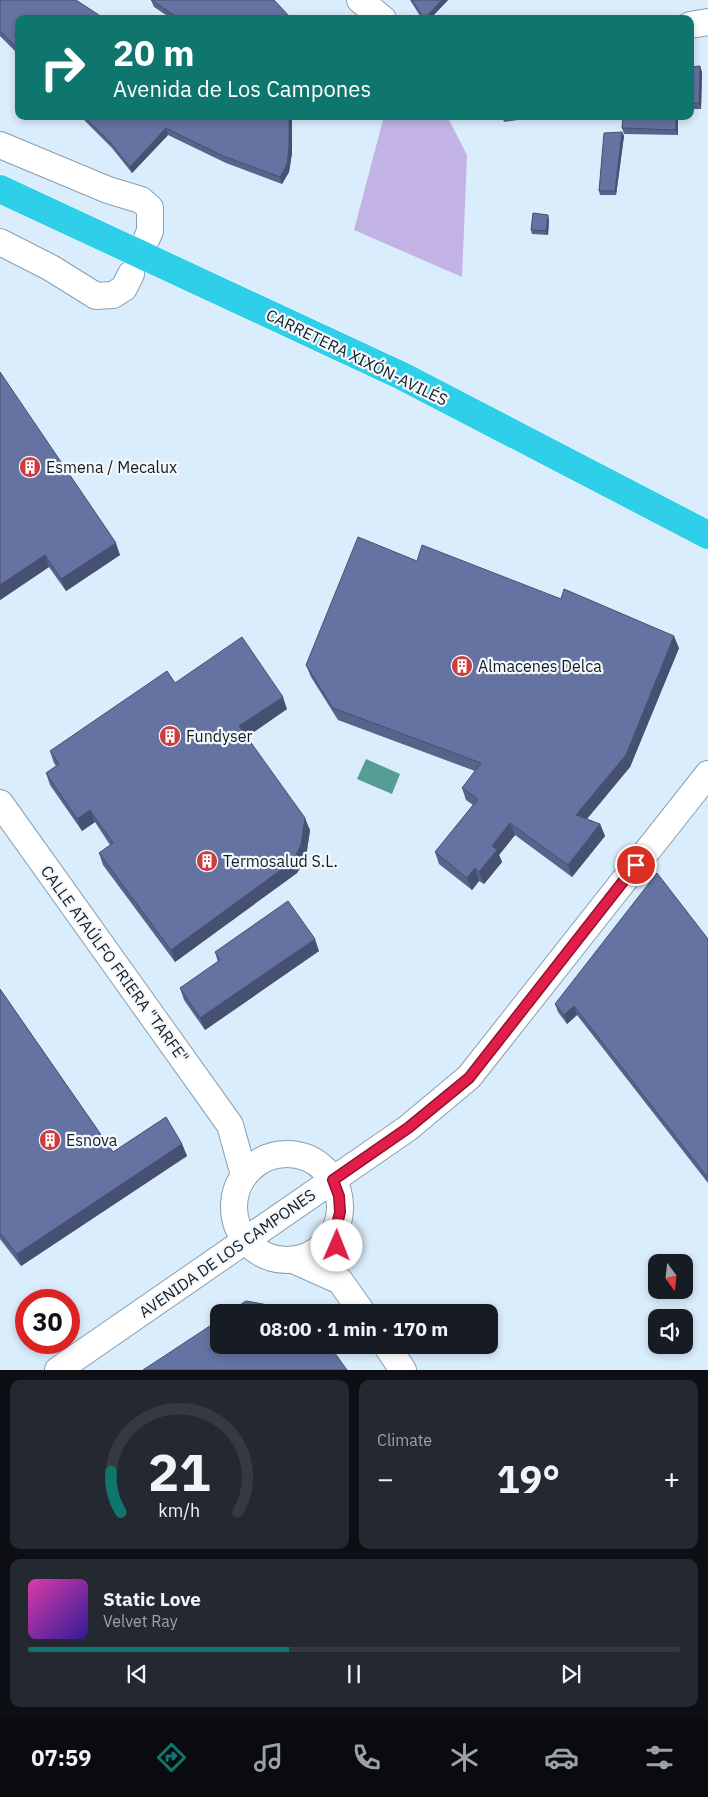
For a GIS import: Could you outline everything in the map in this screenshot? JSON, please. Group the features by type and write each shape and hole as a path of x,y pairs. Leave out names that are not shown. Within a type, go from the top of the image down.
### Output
{"highway":[{"name":"CARRETERA XIXÓN-AVILÉS","path":"0,190 402,376 708,535"}],"street":[{"path":"360,0 378,15"},
{"path":"694,24 708,22"},
{"path":"0,145 108,190 140,200 150,208 150,231 147,238"},
{"path":"0,242 51,268 96,296 113,295 124,288 131,274"},
{"name":"AVENIDA DE LOS CAMPONES","path":"58,1370 408,1128 469,1078 708,774"},
{"name":"CALLE ATAÚLFO FRIERA \"TARFE\"","path":"0,803 230,1125 244,1175"},
{"name":"CALLE ATAÚLFO FRIERA \"TARFE\"","path":"230,1125 276,1155"},
{"path":"336,1229 324,1245 310,1255 293,1260 275,1259 258,1252 245,1241 237,1225 233,1208 236,1191 244,1175 253,1166 264,1159 276,1155 292,1154 308,1158 322,1167 333,1180 339,1196 340,1212 336,1229 340,1281"},
{"path":"293,1260 340,1281 356,1304"},
{"path":"392,1354 403,1370"}],"shaded area":[{"path":"383,120 449,120 467,155 462,277 354,230"},
{"path":"366,759 400,774 392,794 357,779"}],"building":[{"path":"0,0 76,0 99,15 15,15 15,46 0,31"},
{"path":"151,0 274,0 288,15 174,15"},
{"path":"412,0 442,0 428,15 421,15"},
{"path":"700,66 699,104 694,103 694,67"},
{"path":"88,120 289,120 287,165 280,177 223,156 166,128 130,167 109,141"},
{"path":"623,120 676,120 676,130 622,128"},
{"path":"622,132 615,191 599,191 604,133"},
{"path":"533,213 548,215 546,231 531,230"},
{"name":"Esmena / Mecalux","path":"0,372 116,543 61,579 45,555 0,585"},
{"name":"Almacenes Delca","path":"358,537 417,561 422,545 561,599 564,589 674,636 626,755 576,815 600,824 568,865 510,823 492,846 497,850 479,872 475,868 467,878 435,852 478,799 462,788 481,763 333,708 306,665"},
{"path":"242,637 283,697 239,726 305,818 301,845 293,861 171,950 99,853 113,843 90,810 77,819 46,773 59,764 50,751 167,671 175,683"},
{"path":"657,873 708,939 708,1178 574,1006 564,1015 555,1004"},
{"path":"288,901 315,939 200,1018 180,988 220,960 215,952"},
{"name":"Esnova","path":"0,989 113,1152 166,1117 182,1144 17,1254 0,1233"},
{"path":"246,1301 263,1304 241,1304"},
{"path":"210,1326 210,1354 335,1354 347,1370 143,1370"}],"place":[{"name":"Esmena / Mecalux","path":"30,467"},
{"name":"Almacenes Delca","path":"462,666"},
{"name":"Fundyser","path":"170,736"},
{"name":"Termosalud S.L.","path":"207,861"},
{"name":"Esnova","path":"50,1140"}],"route":[{"path":"337,1246 336,1229 340,1212 339,1196 333,1180 408,1128 469,1078 636,865"}]}
